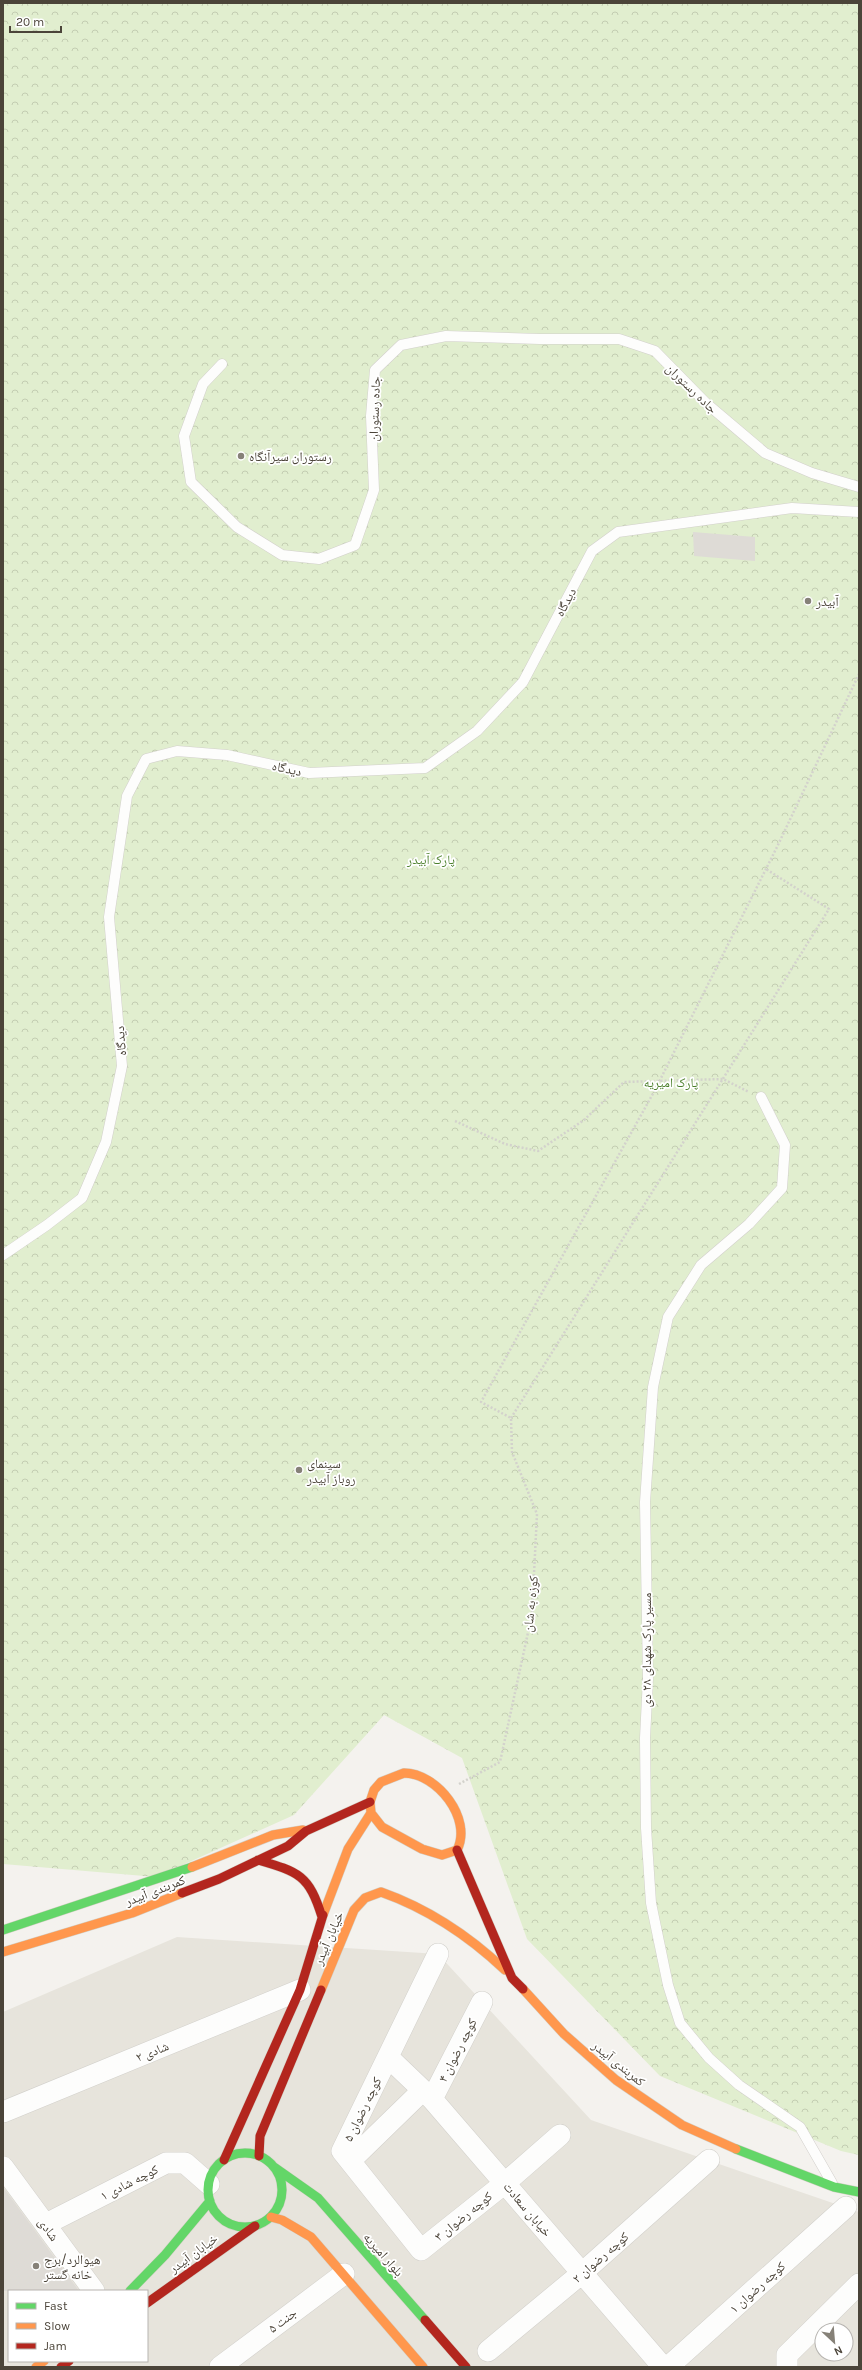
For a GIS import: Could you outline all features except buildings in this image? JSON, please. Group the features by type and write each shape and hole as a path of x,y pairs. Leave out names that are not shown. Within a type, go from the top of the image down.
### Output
{"main road":[{"path":"404,1773 417,1774 443,1793 454,1810 461,1828 462,1840 457,1850 442,1855 422,1849 382,1827 371,1813 370,1802 374,1790 381,1782 404,1773"},
{"name":"کمربندی آبیدر","path":"3,1952 132,1913 220,1879 288,1846 306,1831 370,1802"},
{"name":"خیابان آبیدر","path":"224,2160 300,1990 322,1917 348,1849 371,1813"},
{"name":"کمربندی آبیدر","path":"3,1930 64,1911 228,1854 289,1829 306,1831"},
{"name":"کمربندی آبیدر","path":"457,1850 512,1978 564,2034 616,2080 682,2125 758,2159 834,2187 853,2199"},
{"path":"258,1860 290,1869 302,1877 316,1893 322,1917"},
{"name":"خیابان آبیدر","path":"259,2156 260,2136 354,1910 365,1898 381,1892 440,1917 468,1936 512,1978"},
{"path":"247,2153 259,2156 274,2167 280,2177 281,2198 270,2217 255,2226 243,2227 232,2225 222,2220 209,2193 217,2167 224,2160 235,2155 247,2153"},
{"name":"بلوار امیریه","path":"274,2167 318,2198 466,2367"},
{"name":"خیابان آبیدر","path":"131,2290 165,2256 209,2193"},
{"path":"270,2217 288,2223 311,2237 423,2367"},
{"name":"خیابان آبیدر","path":"148,2302 255,2226"}],"street":[{"name":"کوچه رضوان ۵","path":"421,2250 342,2151 438,1954"},
{"name":"شادی ۲","path":"3,2112 300,1990"},
{"name":"کوچه رضوان ۴","path":"350,2161 427,2095 482,2002"},
{"name":"خیابان سعادت","path":"388,2057 427,2095 505,2183 663,2367"},
{"name":"کوچه رضوان ۳","path":"421,2250 505,2183 560,2135"},
{"name":"کوچه رضوان ۲","path":"488,2351 582,2273 709,2160"},
{"name":"کوچه شادی ۱","path":"46,2224 166,2163 185,2163 209,2193"},
{"name":"شادی","path":"3,2167 93,2290"},
{"name":"کوچه رضوان ۱","path":"668,2367 853,2199"},
{"name":"جنت ۵","path":"220,2367 344,2274"},
{"path":"787,2367 787,2355 859,2284"}],"lane":[{"name":"جاده رستوران","path":"222,364 203,384 184,436 191,482 238,527 282,555 319,559 355,545 374,490 371,416 375,370 401,345 446,336 540,339 619,339 655,351 706,403 765,453 812,473 859,487"},
{"name":"دیدگاه","path":"3,1255 47,1225 82,1198 106,1142 122,1066 109,917 127,796 146,759 177,751 227,754 309,773 425,768 477,732 523,682 592,551 618,532 792,508 859,512"},
{"name":"مسیر پارک شهدای ۲۸ دی","path":"760,1097 785,1145 782,1188 749,1224 701,1266 668,1317 653,1387 645,1502 648,1678 645,1738 646,1835 651,1904 668,1985 680,2023 709,2058 733,2079 800,2127 834,2187"}],"path":[{"path":"766,869 829,909 511,1418 481,1402 660,1080 766,869 859,674"},
{"path":"455,1121 505,1144 538,1152 584,1120 624,1082 723,1079 760,1097"},
{"name":"کوزه به شان","path":"443,1793 500,1762 532,1614 536,1514 512,1452 511,1418"}],"shaded area":[{"path":"177,1937 438,1954 591,2120 859,2212 859,2367 3,2367 3,2012"}],"green space":[{"name":"پارک آبیدر","path":"3,3 859,3 859,2155 841,2151 660,2076 527,1939 462,1758 384,1715 294,1815 156,1877 3,1864"}],"traffic: fast":[{"path":"3,1930 192,1867"},
{"path":"736,2149 834,2187 859,2192"},
{"path":"245,2153 259,2156 271,2164 279,2176 282,2190 279,2204 271,2216 259,2224 245,2227 231,2224 219,2216 211,2204 208,2190 211,2176 219,2164 231,2156 245,2153"},
{"path":"274,2167 318,2198 425,2320"},
{"path":"131,2290 165,2255 210,2201"}],"traffic: slow":[{"path":"404,1773 416,1775 428,1781 439,1789 449,1800 456,1812 460,1825 461,1838 457,1850 442,1855 422,1849 382,1827 371,1813 370,1802 374,1790 381,1782 404,1773"},
{"path":"323,1915 348,1849 371,1813"},
{"path":"192,1867 273,1835 303,1830"},
{"path":"321,1990 354,1910 365,1898 381,1892 415,1906 447,1924 477,1945 505,1970"},
{"path":"3,1952 132,1913 182,1893"},
{"path":"523,1989 564,2034 616,2080 682,2125 736,2149"},
{"path":"271,2217 282,2220 311,2237 423,2367"},
{"path":"36,2367 43,2362"}],"traffic: jam":[{"path":"182,1893 219,1879 288,1846 306,1831 370,1802"},
{"path":"457,1850 512,1978 523,1989"},
{"path":"258,1860 293,1872 300,1877 312,1892 322,1917"},
{"path":"224,2160 300,1990 323,1915"},
{"path":"259,2156 260,2136 321,1990"},
{"path":"148,2302 255,2226"},
{"path":"425,2320 466,2367"},
{"path":"61,2367 68,2362"}],"place":[{"name":"رستوران سیرآنگاه","path":"241,456"},
{"name":"آبیدر","path":"808,601"},
{"name":"سینمای روباز آبیدر","path":"299,1470"},
{"name":"هیوالرد/برج خانه گستر","path":"36,2266"}],"park label":[{"name":"پارک امیریه","path":"671,1082"}]}
